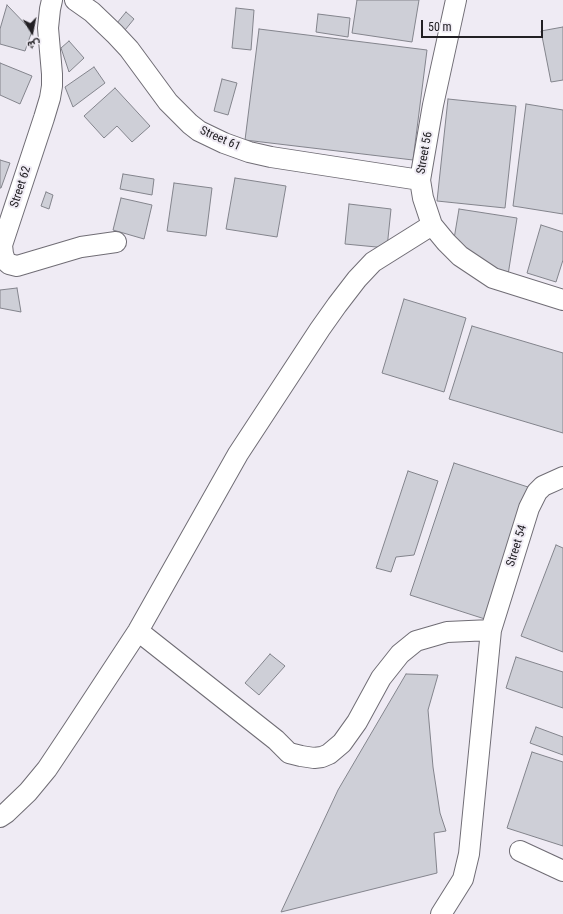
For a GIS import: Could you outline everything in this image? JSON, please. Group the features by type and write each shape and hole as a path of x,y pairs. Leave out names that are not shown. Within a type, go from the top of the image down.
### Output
{"street":[{"name":"Street 62","path":"52,0 48,28 52,86 50,98 2,245 5,265 17,266 81,247 116,242"},
{"name":"Street 61","path":"75,0 92,12 115,34 129,49 168,102 199,131 224,143 249,152 420,180"},
{"name":"Street 56","path":"456,0 433,105 420,180 423,198 432,225 460,256 493,278 563,300"},
{"path":"0,817 28,792 47,769 138,631 238,454 337,305 357,279 374,262 432,225"},
{"name":"Street 54","path":"441,914 463,879 469,854 491,630 529,508 537,492 544,486 563,477"},
{"path":"138,631 276,740 289,753 314,758 329,754 342,743 357,722 381,678 400,654 416,641 447,632 491,630"},
{"path":"520,851 563,871"}],"building":[{"path":"357,0 419,0 412,42 352,33"},
{"path":"7,5 32,31 25,51 0,44 0,29"},
{"path":"236,8 254,10 251,50 232,48"},
{"path":"126,12 134,19 125,30 117,23"},
{"path":"318,14 350,18 348,37 316,32"},
{"path":"563,27 563,80 551,82 541,31"},
{"path":"259,29 427,50 413,160 245,140"},
{"path":"69,41 84,58 69,72 61,48"},
{"path":"0,63 32,76 20,104 0,95"},
{"path":"94,67 105,83 73,107 65,87"},
{"path":"222,79 237,83 228,115 214,111"},
{"path":"115,88 150,126 132,142 117,126 104,138 84,116"},
{"path":"448,99 516,106 505,208 437,201"},
{"path":"526,104 563,110 563,214 513,206"},
{"path":"0,160 10,163 1,188 0,188"},
{"path":"123,174 154,179 152,195 120,189"},
{"path":"235,178 286,186 277,237 226,229"},
{"path":"174,183 212,188 206,236 167,231"},
{"path":"46,192 53,195 49,209 41,206"},
{"path":"121,198 152,205 144,239 113,230"},
{"path":"349,204 391,209 387,248 345,244"},
{"path":"459,209 517,218 508,275 453,245"},
{"path":"541,225 563,232 563,260 556,282 527,273"},
{"path":"17,288 21,312 0,308 0,290"},
{"path":"404,299 466,318 444,392 382,373"},
{"path":"472,326 563,353 563,433 449,399"},
{"path":"454,463 531,488 488,620 410,595"},
{"path":"408,471 438,481 414,555 396,557 391,572 376,568"},
{"path":"556,545 563,548 563,652 521,636"},
{"path":"270,654 285,666 259,695 245,683"},
{"path":"516,657 563,672 563,708 506,688"},
{"path":"406,674 438,675 428,710 433,767 440,813 446,831 434,833 437,873 281,912 338,790"},
{"path":"536,727 563,737 563,755 530,743"},
{"path":"532,752 563,762 563,846 507,828"}]}
